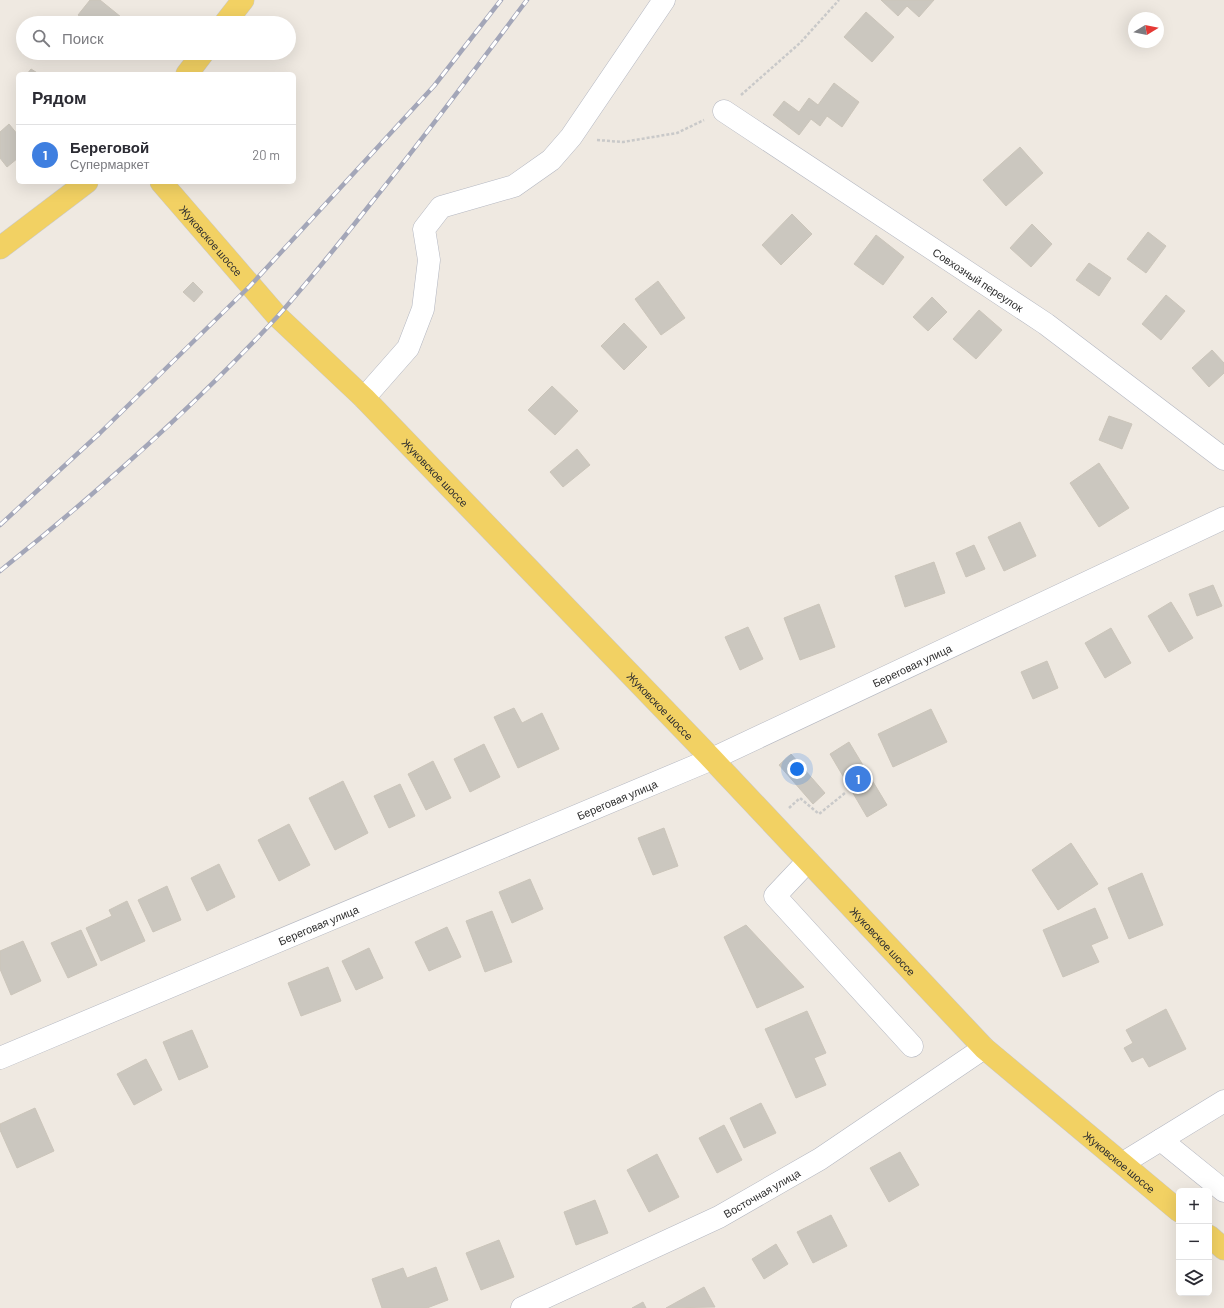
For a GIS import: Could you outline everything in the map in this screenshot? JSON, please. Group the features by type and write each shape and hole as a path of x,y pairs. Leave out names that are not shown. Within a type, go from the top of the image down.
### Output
{"main road":[{"path":"230,16 243,0"},
{"path":"189,72 198,60"},
{"path":"0,248 84,184"},
{"name":"Жуковское шоссе","path":"163,184 277,316 364,398 712,759 984,1048 1176,1208"},
{"path":"1212,1239 1224,1249"}],"street":[{"path":"364,398 408,348 423,309 429,260 424,229 441,207 514,186 551,160 571,137 664,0"},
{"name":"Совхозный переулок","path":"724,111 1046,324 1224,459"},
{"name":"Береговая улица","path":"0,1058 712,759 1224,518"},
{"path":"808,861 775,896 912,1046"},
{"name":"Восточная улица","path":"522,1308 718,1217 820,1159 984,1048"},
{"path":"1123,1163 1224,1101"},
{"path":"1161,1140 1224,1191"}],"path":[{"path":"772,823 800,798 819,814 845,793"}],"building":[{"path":"90,0 100,0 120,16 79,16 78,15"},
{"path":"881,0 934,0 919,17 907,6 898,16"},
{"path":"866,12 894,37 872,62 844,37"},
{"path":"31,69 36,72 29,72"},
{"path":"834,83 859,102 842,127 827,116 820,126 811,119 799,135 773,115 784,101 799,112 809,98 818,105"},
{"path":"9,124 16,133 16,160 7,167 0,158 0,132"},
{"path":"1020,147 1043,173 1006,206 983,180"},
{"path":"792,214 812,234 781,265 762,245"},
{"path":"1032,224 1052,244 1031,267 1010,248"},
{"path":"1148,232 1166,246 1146,273 1127,259"},
{"path":"876,235 904,257 883,285 854,264"},
{"path":"1089,263 1111,278 1099,296 1076,280"},
{"path":"658,281 685,318 661,335 635,299"},
{"path":"193,282 203,292 194,302 183,292"},
{"path":"1166,295 1185,311 1161,340 1142,324"},
{"path":"932,297 947,312 928,331 913,317"},
{"path":"979,310 1002,330 976,359 953,339"},
{"path":"624,323 647,347 624,370 601,346"},
{"path":"1212,350 1224,363 1224,373 1209,387 1192,368"},
{"path":"552,386 578,411 555,435 528,410"},
{"path":"1109,416 1132,424 1122,449 1099,440"},
{"path":"577,449 590,465 563,487 550,472"},
{"path":"1099,463 1129,508 1099,527 1070,483"},
{"path":"1020,522 1036,556 1004,571 988,537"},
{"path":"974,545 985,569 966,577 956,553"},
{"path":"934,562 945,593 905,607 895,576"},
{"path":"1213,585 1222,606 1197,616 1189,594"},
{"path":"1171,602 1193,638 1169,652 1148,616"},
{"path":"819,604 835,647 800,660 784,618"},
{"path":"748,627 763,659 740,670 725,637"},
{"path":"1111,628 1131,663 1105,678 1085,643"},
{"path":"1047,661 1058,688 1033,699 1021,672"},
{"path":"514,708 522,723 542,713 559,749 518,768 494,717"},
{"path":"931,709 947,742 893,767 878,734"},
{"path":"849,742 887,805 867,817 830,754"},
{"path":"484,744 500,777 470,792 454,759"},
{"path":"791,754 825,793 813,804 779,765"},
{"path":"433,761 451,798 426,810 408,774"},
{"path":"343,781 368,833 335,850 309,798"},
{"path":"400,784 415,816 389,828 374,796"},
{"path":"289,824 310,865 279,881 258,840"},
{"path":"664,828 678,866 653,875 638,838"},
{"path":"1071,843 1098,884 1058,910 1032,870"},
{"path":"219,864 235,897 207,911 191,878"},
{"path":"1142,873 1163,925 1129,939 1108,888"},
{"path":"530,879 543,909 512,923 499,892"},
{"path":"167,886 181,920 153,932 138,900"},
{"path":"127,901 145,941 101,961 86,928 112,916 109,910"},
{"path":"1095,908 1108,938 1091,945 1099,962 1063,977 1043,930"},
{"path":"492,911 512,962 485,972 466,921"},
{"path":"746,925 804,987 757,1008 724,937"},
{"path":"447,927 461,957 429,971 415,942"},
{"path":"81,930 97,965 68,978 51,943"},
{"path":"23,941 41,981 11,995 0,969 0,951"},
{"path":"369,948 383,978 356,990 342,961"},
{"path":"328,967 341,1001 301,1016 288,983"},
{"path":"1166,1009 1186,1049 1149,1067 1143,1057 1132,1062 1124,1048 1133,1043 1126,1030"},
{"path":"807,1011 826,1053 814,1058 826,1085 796,1098 765,1029"},
{"path":"192,1030 208,1067 179,1080 163,1042"},
{"path":"146,1059 162,1090 134,1105 117,1074"},
{"path":"761,1103 776,1133 744,1148 730,1118"},
{"path":"35,1108 54,1151 17,1168 0,1130 0,1124"},
{"path":"724,1125 742,1160 717,1173 699,1138"},
{"path":"900,1152 919,1185 889,1202 870,1168"},
{"path":"657,1154 679,1197 649,1212 627,1170"},
{"path":"595,1200 608,1233 576,1245 564,1212"},
{"path":"831,1215 847,1246 813,1263 797,1232"},
{"path":"499,1240 514,1277 481,1290 466,1253"},
{"path":"776,1244 788,1264 764,1279 752,1259"},
{"path":"436,1267 448,1300 427,1308 382,1308 372,1279 403,1268 407,1278"},
{"path":"704,1287 715,1307 666,1308"},
{"path":"643,1302 646,1308 632,1308"}],"railway":[{"path":"0,525 100,433 250,286 434,86 501,0"},
{"path":"0,571 73,511 178,417 277,317 392,177 527,0"}],"place":[{"name":"Береговой","path":"858,779"}]}
